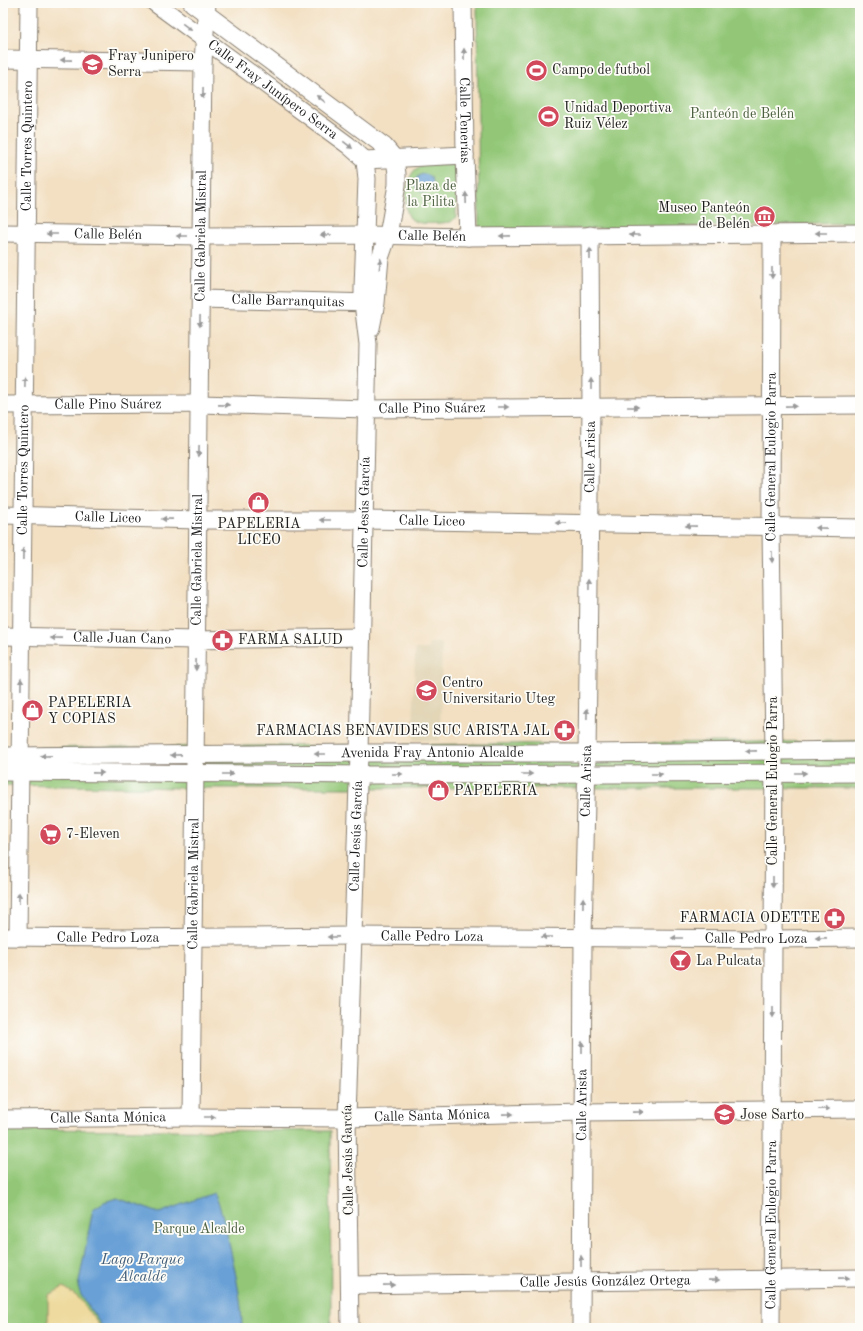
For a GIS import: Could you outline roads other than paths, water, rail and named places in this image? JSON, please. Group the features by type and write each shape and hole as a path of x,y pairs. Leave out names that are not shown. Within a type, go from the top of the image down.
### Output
{"street":[{"name":"Calle Torres Quintero","path":"11,937 20,764 29,3"},
{"name":"Calle Fray Junípero Serra","path":"156,3 204,40 348,145 365,160"},
{"name":"Calle Fray Junípero Serra","path":"192,3 207,8 384,146 395,158"},
{"name":"Calle Tenerías","path":"464,3 465,155 468,237"},
{"name":"Calle Gabriela Mistral","path":"191,1117 203,62 207,8"},
{"path":"3,59 203,62"},
{"path":"365,160 465,155"},
{"name":"Calle Jesús García","path":"369,303 380,258 388,235 397,185 395,158"},
{"name":"Calle Jesús García","path":"350,1328 346,1118 359,753 369,303 365,235 367,169 365,160"},
{"name":"Calle Belén","path":"3,233 201,236 388,235 468,237 860,233"},
{"name":"Calle General Eulogio Parra","path":"772,234 771,527 774,750 772,1328"},
{"name":"Calle Arista","path":"581,1328 583,937 587,753 591,407 590,235"},
{"name":"Calle Barranquitas","path":"200,299 369,303"},
{"name":"Calle Pino Suárez","path":"3,405 199,404 366,408 860,405"},
{"name":"Calle Liceo","path":"3,515 198,520 364,520 860,528"},
{"name":"Calle Juan Cano","path":"3,636 196,640 361,637"},
{"name":"Avenida Fray Antonio Alcalde","path":"3,772 20,764 195,754 587,753 860,750"},
{"name":"Avenida Fray Antonio Alcalde","path":"3,756 20,764 195,774 860,773"},
{"name":"Calle Pedro Loza","path":"11,937 193,938 352,936 773,939 860,938"},
{"name":"Calle Santa Mónica","path":"3,1119 191,1117 346,1118 582,1112 860,1109"},
{"name":"Calle Jesús González Ortega","path":"350,1285 860,1278"}],"water":[{"path":"420,174 428,174 433,179 431,190 428,192 420,192 415,187 415,179"},
{"name":"Lago Parque Alcalde","path":"214,1193 223,1218 234,1264 242,1317 242,1328 103,1328 81,1295 78,1287 93,1209 104,1202 117,1198 159,1213"}],"place":[{"name":"Fray Junipero Serra","path":"93,64"},
{"name":"Campo de futbol","path":"537,70"},
{"name":"Unidad Deportiva Ruiz Vélez","path":"549,116"},
{"name":"Museo Panteón de Belén","path":"765,216"},
{"name":"PAPELERIA LICEO","path":"259,502"},
{"name":"FARMA SALUD","path":"223,640"},
{"name":"Centro Universitario Uteg","path":"427,691"},
{"name":"PAPELERIA Y COPIAS","path":"33,711"},
{"name":"FARMACIAS BENAVIDES SUC ARISTA JAL","path":"565,731"},
{"name":"PAPELERIA","path":"438,791"},
{"name":"7-Eleven","path":"51,834"},
{"name":"FARMACIA ODETTE","path":"835,918"},
{"name":"La Pulcata","path":"681,961"},
{"name":"Jose Sarto","path":"725,1115"}],"park label":[{"name":"Panteón de Belén","path":"742,114"},
{"name":"Plaza de la Pilita","path":"431,194"},
{"name":"Parque Alcalde","path":"199,1229"}]}
